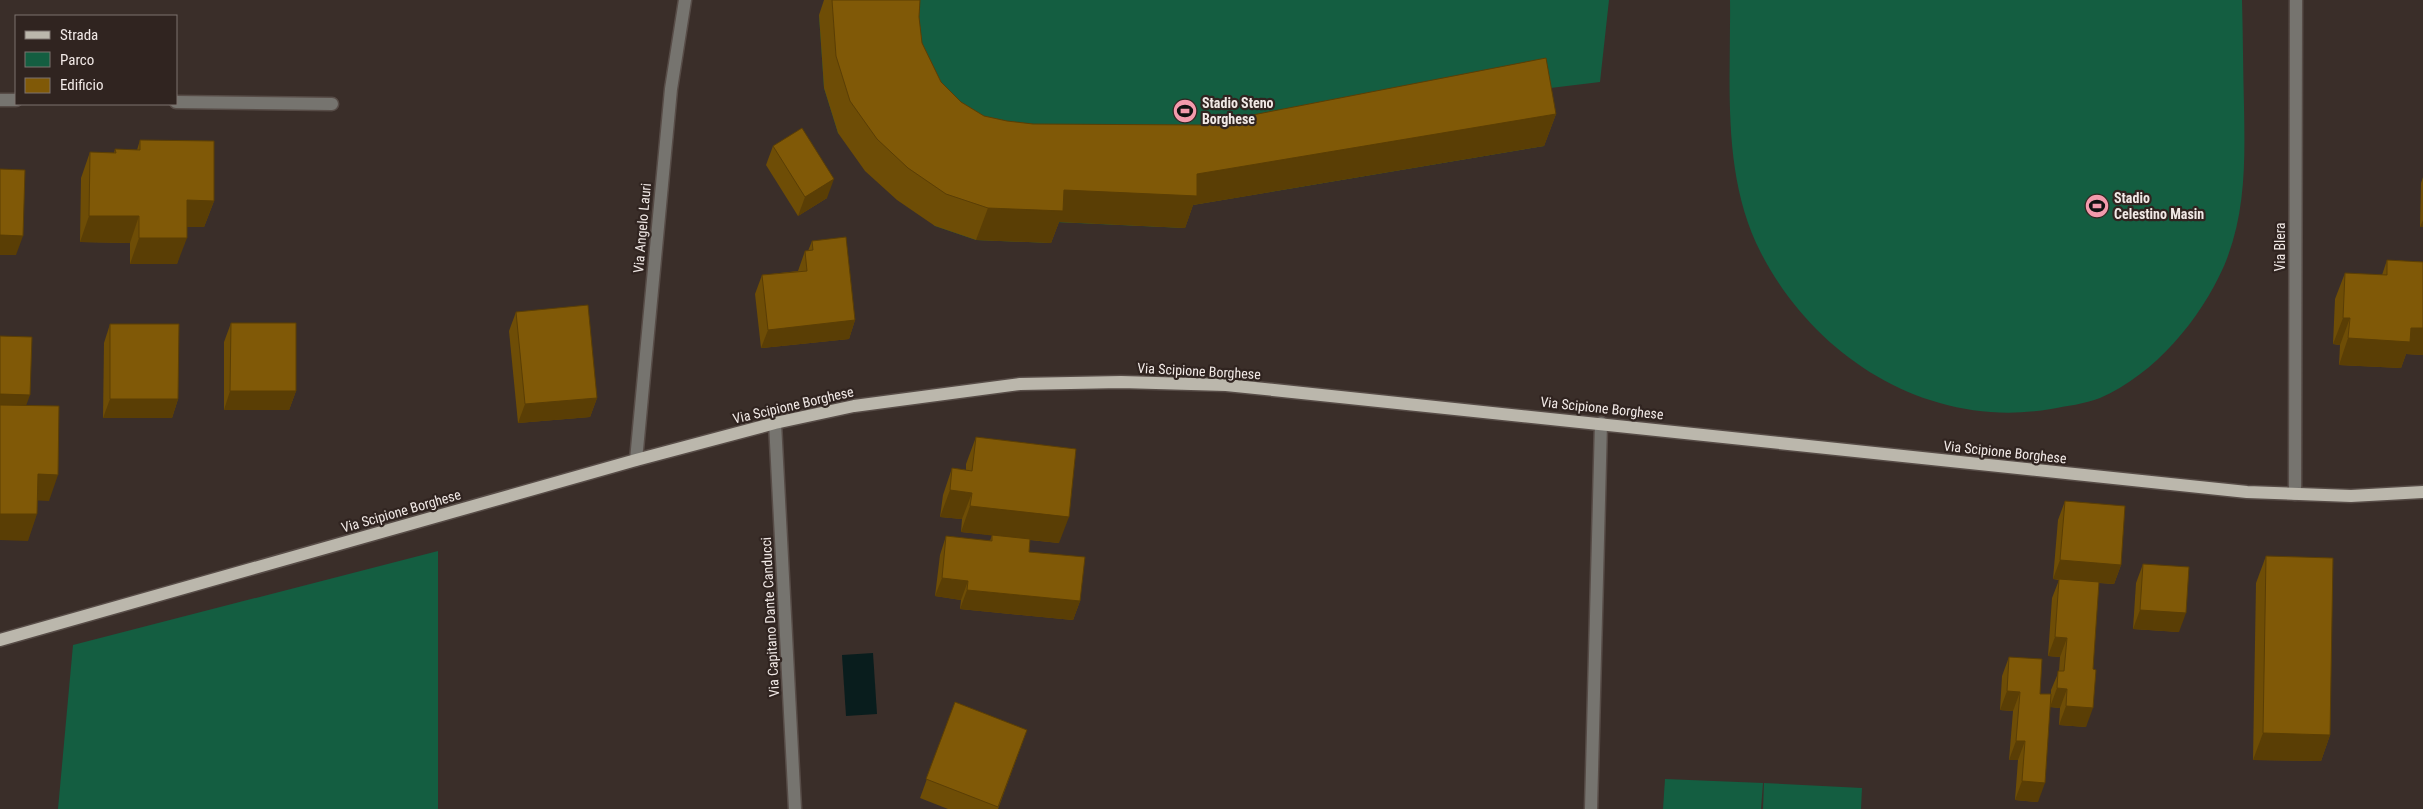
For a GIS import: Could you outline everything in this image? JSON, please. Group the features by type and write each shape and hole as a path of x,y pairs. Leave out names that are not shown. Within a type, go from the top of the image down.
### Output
{"main road":[{"name":"Via Scipione Borghese","path":"0,640 636,460 775,423 854,406 930,394 1020,384 1103,382 1235,386 1601,423 2143,482 2295,494 2374,496 2423,492"}],"street":[{"name":"Via Angelo Lauri","path":"636,460 671,89 685,0"},
{"name":"Via Blera","path":"2295,494 2296,0"},
{"path":"0,100 15,100"},
{"path":"178,102 332,104"},
{"name":"Via Capitano Dante Canducci","path":"775,423 796,809"},
{"path":"1591,809 1601,423"}],"green space":[{"name":"Stadio Steno Borghese","path":"839,0 1609,0 1600,82 1534,90 1544,146 1186,206 1185,228 1053,222 1051,243 976,240 935,226 838,133 824,88 819,15 838,14"},
{"path":"1730,0 2242,0 2243,187 2237,227 2231,246 2224,266 2202,306 2174,343 2139,375 2120,388 2100,398 2082,403 2051,409 2006,413 1962,408 1920,397 1880,378 1844,354 1812,325 1784,291 1761,253 1748,223 1739,193 1731,129"},
{"path":"438,551 438,809 58,809 73,645"},
{"path":"1665,779 1763,783 1761,809 1663,809"},
{"path":"1764,783 1862,788 1861,809 1763,809"}],"water":[{"path":"873,653 877,714 846,716 842,655"}],"building":[{"path":"832,0 920,0 919,17 922,43 941,82 961,102 984,116 1007,121 1033,124 1201,125 1546,58 1556,114 1197,174 1197,196 1064,190 1063,211 988,208 946,194 908,168 877,139 850,101 836,56"},
{"path":"802,128 834,179 805,197 773,146"},
{"path":"140,140 214,141 214,201 187,200 187,238 139,238 139,216 89,216 90,152 116,153 115,149 140,150"},
{"path":"0,169 25,170 23,236 0,235"},
{"path":"846,237 855,320 768,330 762,275 807,271 805,251 813,250 812,241"},
{"path":"2387,260 2423,262 2423,328 2411,328 2410,342 2348,338 2350,318 2343,318 2345,273 2387,275"},
{"path":"588,305 597,398 525,404 516,312"},
{"path":"231,323 296,323 296,391 230,391"},
{"path":"110,324 179,324 178,399 110,399"},
{"path":"0,336 32,337 30,395 0,394"},
{"path":"0,405 59,406 58,475 38,474 37,514 0,514"},
{"path":"976,437 1076,449 1069,517 970,506 972,493 950,490 952,468 972,471"},
{"path":"2065,501 2125,506 2121,565 2060,560"},
{"path":"992,535 1030,539 1029,552 1085,557 1080,601 967,590 968,581 942,578 946,536 992,541"},
{"path":"2266,556 2333,558 2330,735 2263,733"},
{"path":"2143,564 2189,567 2186,613 2140,610"},
{"path":"2059,579 2099,582 2093,669 2096,670 2093,708 2066,706 2067,689 2057,688 2058,671 2064,671 2067,638 2055,637"},
{"path":"2009,657 2042,659 2040,694 2051,694 2045,783 2022,781 2025,741 2016,741 2020,692 2007,691"},
{"path":"955,702 1027,730 998,807 926,779"}],"place":[{"name":"Stadio Steno Borghese","path":"1185,111"},
{"name":"Stadio Celestino Masin","path":"2097,206"}]}
